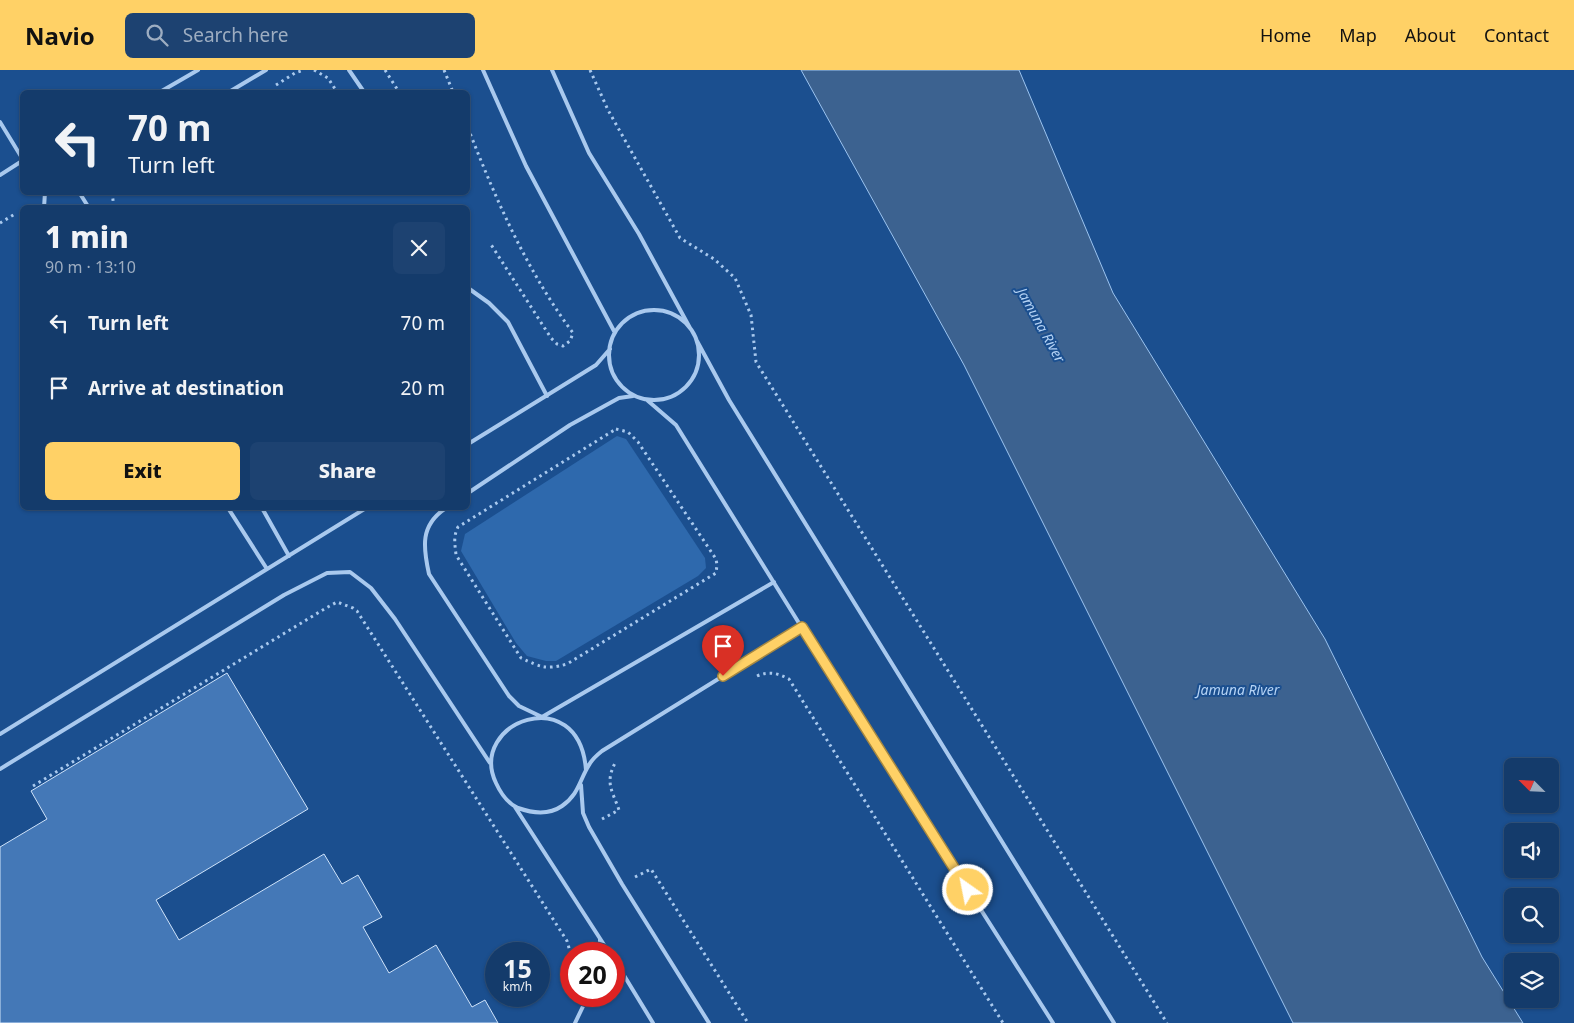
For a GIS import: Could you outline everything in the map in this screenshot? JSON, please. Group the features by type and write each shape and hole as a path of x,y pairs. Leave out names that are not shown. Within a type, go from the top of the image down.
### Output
{"lane":[{"path":"163,90 198,70"},
{"path":"232,90 266,70"},
{"path":"349,70 363,90"},
{"path":"483,70 526,166 614,331"},
{"path":"552,70 589,153 639,234 729,400 1114,1023"},
{"path":"0,122 20,157"},
{"path":"0,175 20,161"},
{"path":"470,289 489,303 508,322 547,396"},
{"path":"690,328 680,318 666,312 652,310 637,313 624,321 614,331 610,349 610,363 614,376 622,387 633,396 647,400 662,400 677,395 689,385 696,371 700,356 697,341"},
{"path":"470,443 596,364 610,349"},
{"path":"470,492 570,425 619,398 633,396"},
{"path":"647,400 676,425 1053,1023"},
{"path":"229,510 267,569"},
{"path":"263,510 289,556"},
{"path":"0,734 363,510"},
{"path":"443,510 435,515 427,530 424,551 430,574 509,696 519,706 557,722 570,730 579,741 584,755 586,770"},
{"path":"0,770 284,595 328,573 350,572 371,588 395,619 490,762"},
{"path":"603,942 514,806 502,795 490,771 490,762 494,750 501,736 513,726 527,719 542,717 774,582"},
{"path":"514,806 528,812 544,812 560,808 572,798 581,783 589,763 602,751 802,627"},
{"path":"581,783 583,813 588,827 709,1023"},
{"path":"600,937 600,942"},
{"path":"625,977 653,1023"},
{"path":"575,1023 583,1007"}],"path":[{"path":"272,88 295,73 304,70"},
{"path":"314,70 319,71 328,78 336,90"},
{"path":"385,70 398,90"},
{"path":"444,70 452,90"},
{"path":"590,70 608,110 680,238 714,259 735,278 751,316 756,362 1167,1023"},
{"path":"470,133 487,177 530,268 573,333 570,341 563,346 557,344 551,338 490,243"},
{"path":"0,223 15,214"},
{"path":"616,429 628,432 638,442 716,559 718,565 716,573 567,664 551,668 539,666 521,658 456,555 455,533 458,527 616,429"},
{"path":"33,786 326,608 337,602 345,604 357,612 567,942"},
{"path":"753,678 768,673 779,674 789,679 1003,1023"},
{"path":"588,827 619,810 610,788 609,777 615,763"},
{"path":"622,884 651,869 748,1023"}],"shaded area":[{"path":"617,436 626,439 705,558 706,568 698,576 556,661 546,661 527,656 516,643 461,551 465,534"}],"water":[{"name":"Jamuna River","path":"801,70 1019,70 1113,293 1325,639 1482,957 1504,992 1504,1008 1514,1008 1523,1023 1293,1023 964,365"}],"building":[{"path":"227,673 308,809 156,900 179,940 324,854 342,884 358,875 382,917 363,927 389,973 436,945 472,1007 485,1000 485,1007 489,1007 498,1023 0,1023 0,847 47,819 31,791"}],"route":[{"path":"723,676 802,627 968,890"}]}
